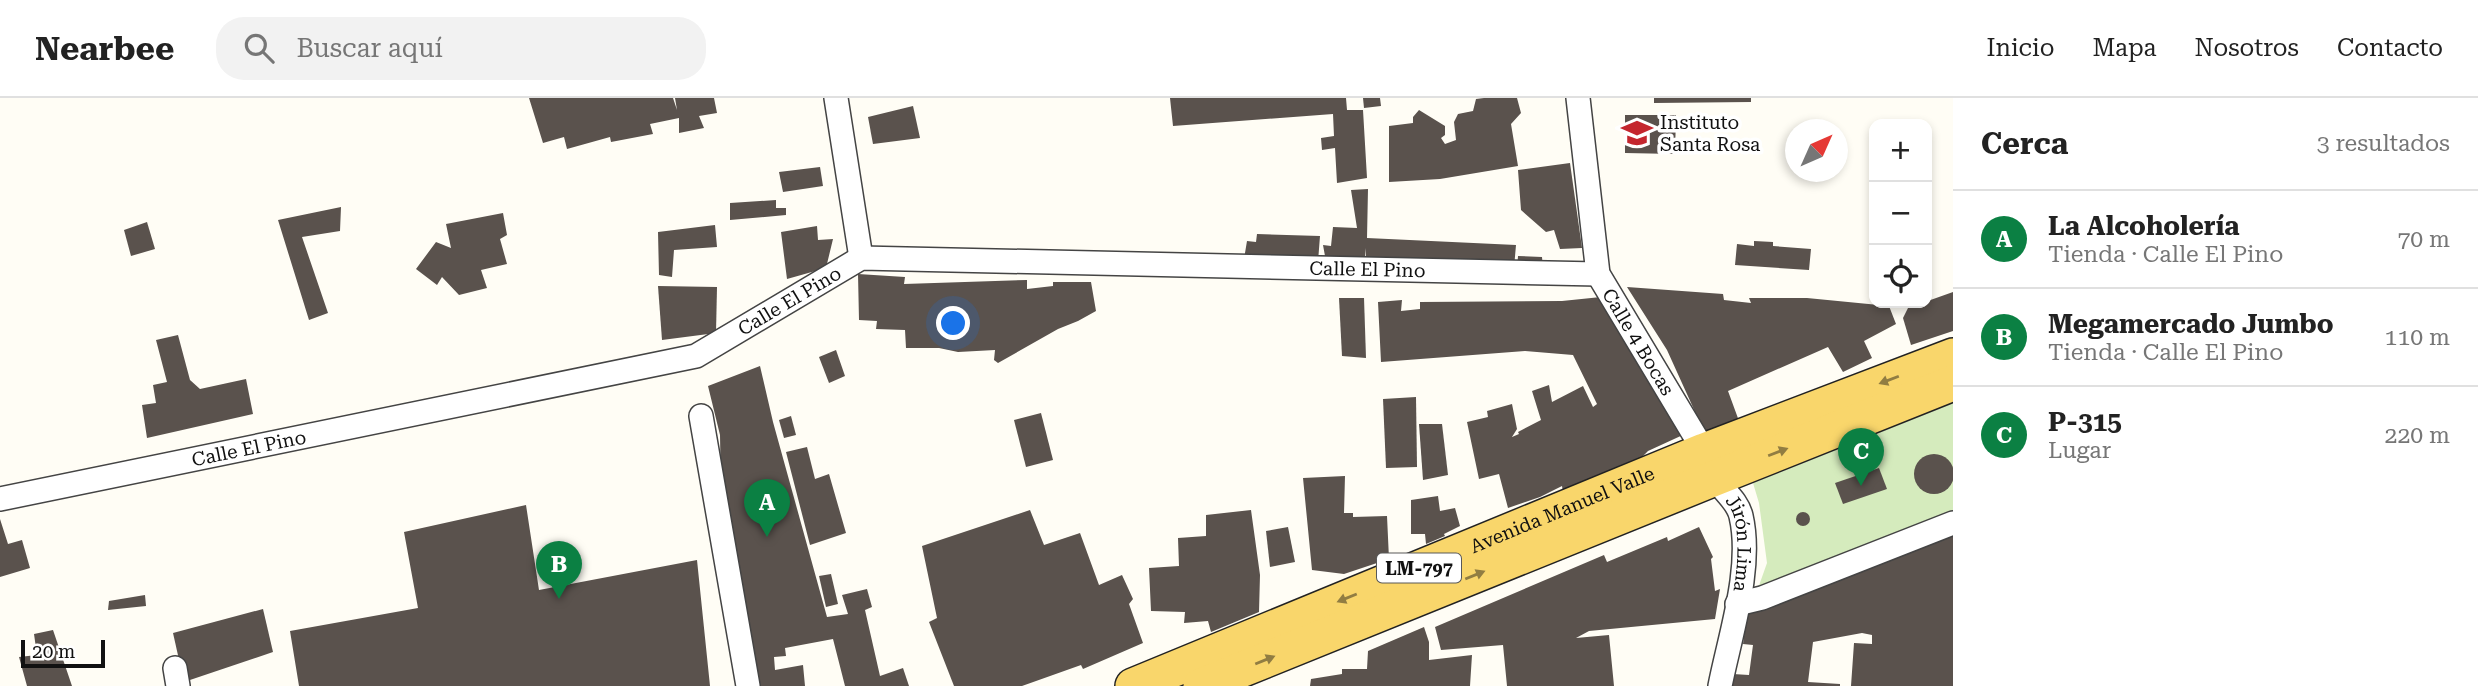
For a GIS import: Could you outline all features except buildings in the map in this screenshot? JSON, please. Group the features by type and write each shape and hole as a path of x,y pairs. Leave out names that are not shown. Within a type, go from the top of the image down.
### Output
{"main road":[{"name":"Avenida Manuel Valle","path":"1201,686 1953,356"},
{"name":"Avenida Manuel Valle","path":"1133,686 1709,464 1953,383"}],"street":[{"path":"836,98 861,258"},
{"name":"Calle 4 Bocas","path":"1578,98 1598,274 1709,464"},
{"name":"Calle El Pino","path":"0,499 696,356 861,258 1598,274"},
{"path":"701,416 748,686"},
{"name":"Jirón Lima","path":"1709,464 1741,515 1744,547 1737,604 1720,686"},
{"path":"1737,604 1762,598 1953,523"}],"green space":[{"path":"1953,403 1953,518 1756,594 1767,563 1759,503 1753,483"}],"place":[{"name":"Instituto Santa Rosa","path":"1637,133"},
{"name":"P-315","path":"1861,486"},
{"name":"La Alcoholería","path":"767,537"},
{"name":"Megamercado Jumbo","path":"559,599"}]}
